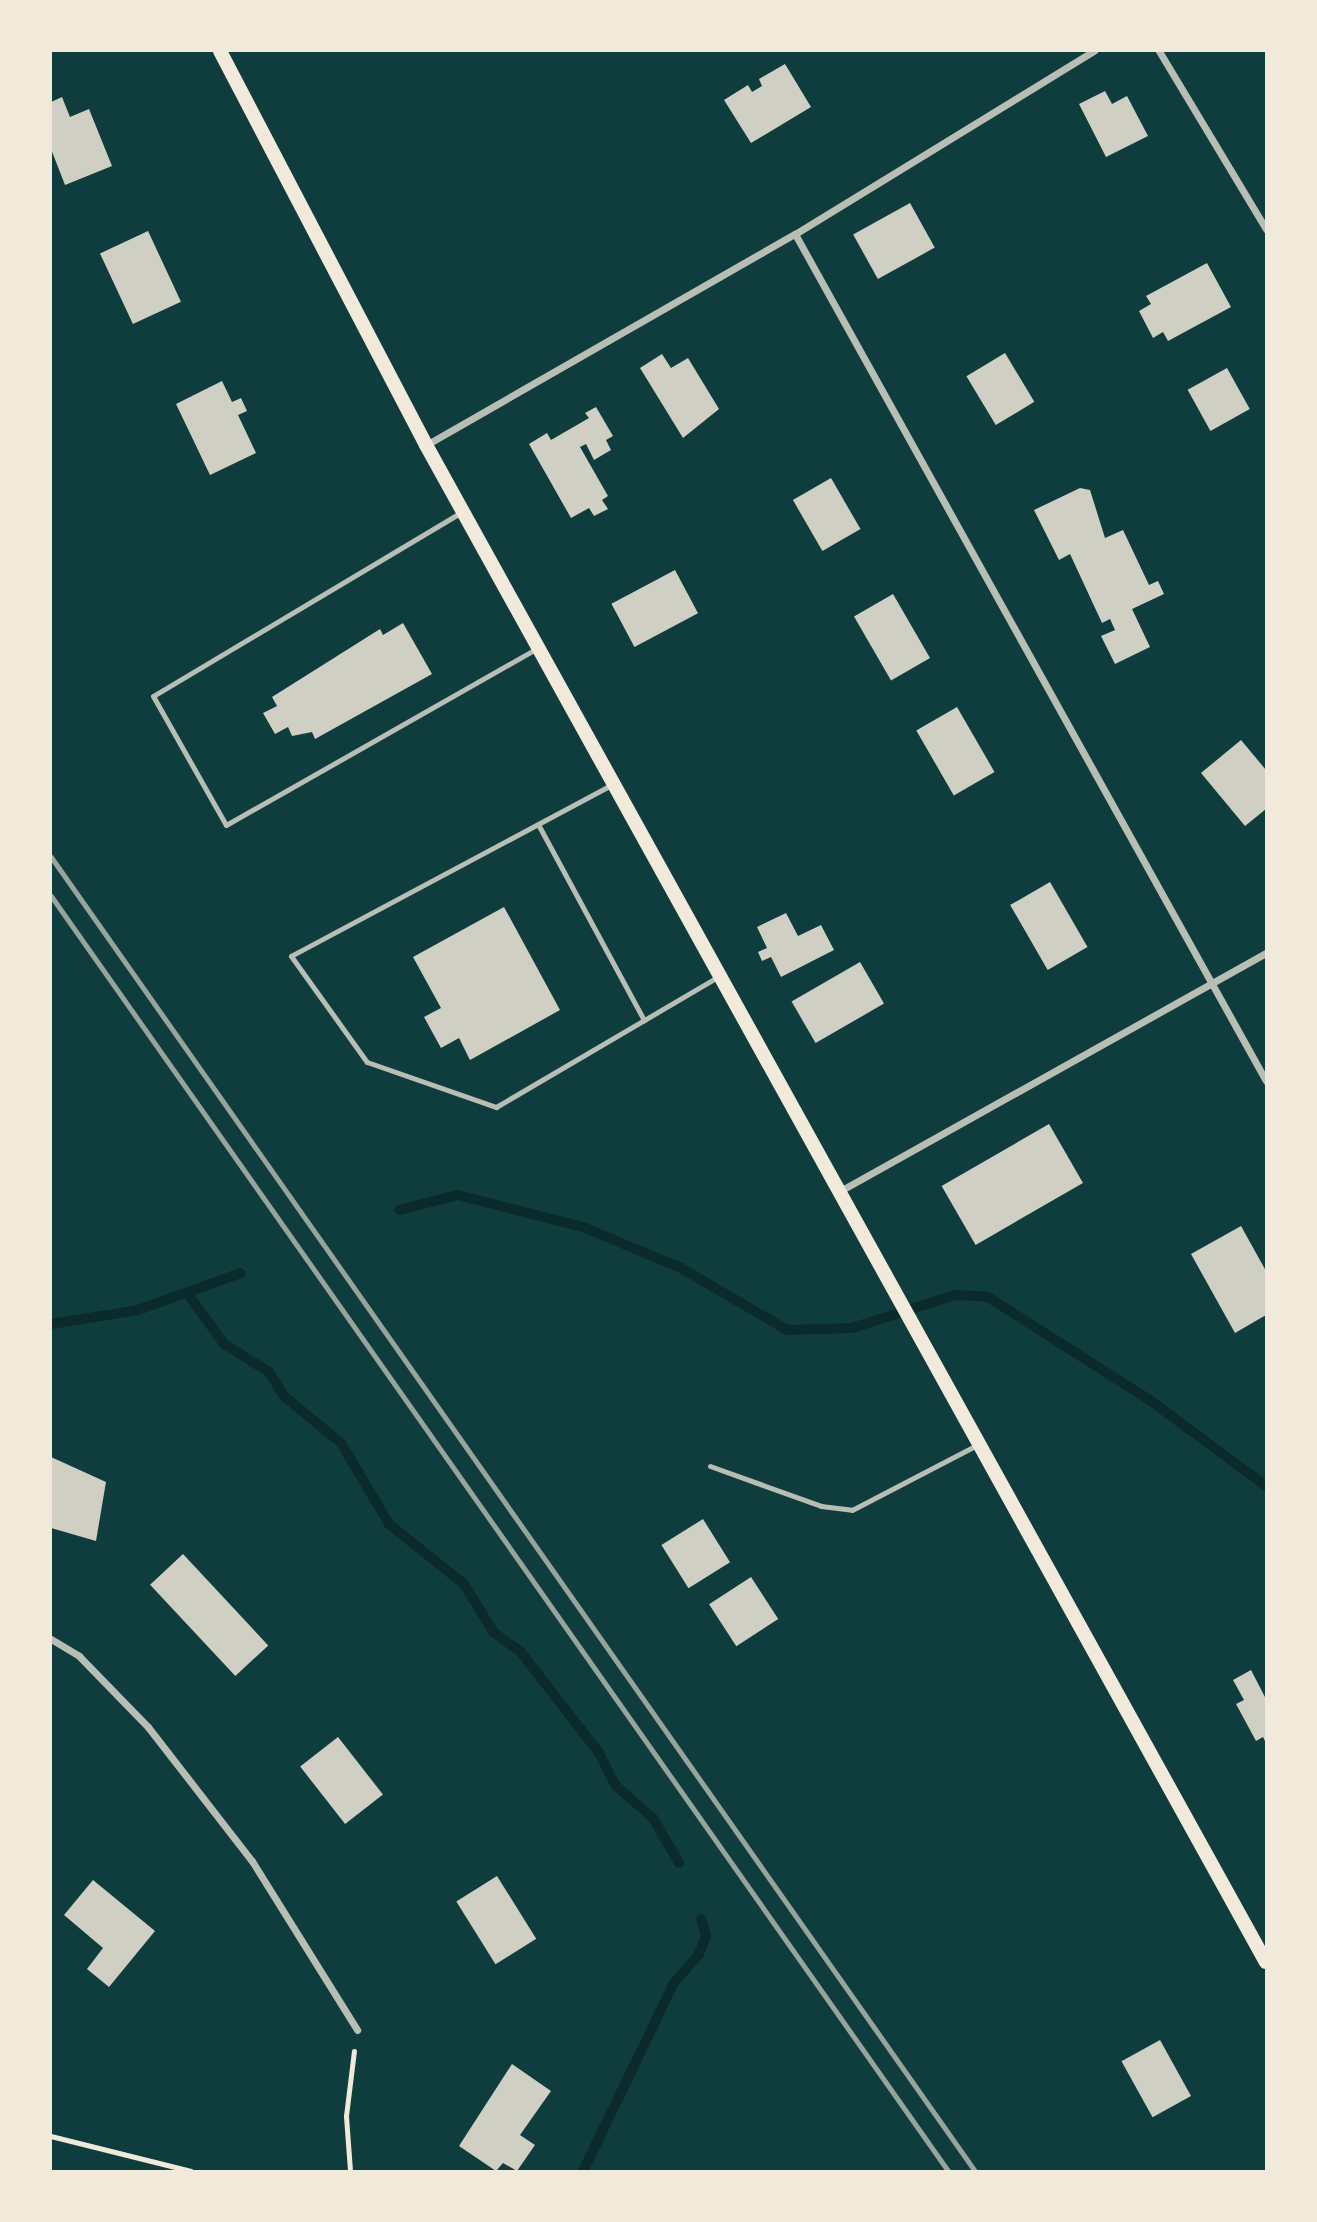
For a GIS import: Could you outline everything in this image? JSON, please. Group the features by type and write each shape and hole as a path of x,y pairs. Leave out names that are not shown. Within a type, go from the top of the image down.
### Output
{"main road":[{"path":"219,51 426,445 1266,1962"}],"street":[{"path":"426,445 795,234 1094,51"},
{"path":"1158,51 1266,229"},
{"path":"795,234 1266,1081"},
{"path":"839,1192 1266,953"},
{"path":"51,1639 79,1656 148,1727 252,1861 357,2030"}],"lane":[{"path":"463,512 153,696 226,825 538,648"},
{"path":"613,784 539,826 291,956 367,1062 496,1107 719,976"},
{"path":"539,826 644,1020"},
{"path":"710,1466 821,1506 852,1510 979,1444"}],"path":[{"path":"350,2171 346,2116 357,2030"},
{"path":"51,2136 191,2171"}],"building":[{"path":"785,64 811,107 751,143 724,100 748,85 752,92 762,86 759,79"},
{"path":"1105,91 1112,104 1127,96 1148,136 1106,157 1079,104"},
{"path":"62,97 70,117 89,109 112,166 65,185 51,149 51,102"},
{"path":"910,203 935,248 878,279 853,235"},
{"path":"148,231 181,302 133,324 100,253"},
{"path":"1207,263 1231,307 1168,341 1163,332 1153,338 1139,311 1151,304 1146,296"},
{"path":"1005,353 1034,402 996,425 966,376"},
{"path":"662,354 671,368 688,358 719,409 683,438 640,368"},
{"path":"1227,368 1250,409 1210,431 1188,390"},
{"path":"222,381 232,402 241,398 247,411 238,415 256,453 210,475 176,404"},
{"path":"596,407 613,436 606,440 611,450 594,460 586,444 580,447 608,496 602,500 608,509 594,516 589,508 571,518 529,444 547,433 551,440 589,418 585,413"},
{"path":"831,478 860,529 822,551 793,500"},
{"path":"1080,488 1090,490 1105,538 1123,530 1149,585 1158,581 1164,594 1132,609 1150,647 1115,664 1101,636 1115,630 1110,619 1102,623 1070,554 1059,560 1034,510"},
{"path":"675,570 698,613 634,647 611,604"},
{"path":"893,594 930,658 891,681 854,616"},
{"path":"403,623 432,674 315,739 312,732 292,736 288,727 275,734 263,713 277,706 272,697 380,629 383,635"},
{"path":"957,707 994,772 954,795 916,730"},
{"path":"1241,740 1266,770 1266,809 1245,826 1201,773"},
{"path":"1050,882 1088,947 1048,970 1010,905"},
{"path":"504,907 560,1010 470,1060 459,1038 441,1048 424,1017 441,1008 413,957"},
{"path":"786,913 798,936 821,925 834,950 781,977 771,957 762,961 758,952 767,948 757,927"},
{"path":"860,962 884,1004 816,1043 792,1002"},
{"path":"1049,1124 1083,1183 976,1245 942,1186"},
{"path":"1241,1226 1266,1271 1266,1315 1235,1333 1191,1254"},
{"path":"51,1457 106,1482 96,1541 51,1528"},
{"path":"703,1519 730,1562 688,1588 661,1545"},
{"path":"183,1554 268,1645 235,1676 150,1585"},
{"path":"751,1577 778,1619 736,1646 709,1604"},
{"path":"1251,1670 1266,1699 1266,1743 1263,1737 1256,1741 1236,1704 1244,1700 1233,1680"},
{"path":"338,1737 383,1795 345,1824 300,1767"},
{"path":"497,1876 536,1939 496,1964 456,1901"},
{"path":"93,1880 155,1931 109,1987 87,1969 103,1948 64,1915"},
{"path":"1160,2040 1191,2096 1153,2117 1122,2061"},
{"path":"512,2064 551,2091 520,2135 535,2145 517,2171 503,2163 496,2171 459,2146"}],"waterway":[{"path":"399,1210 458,1195 583,1227 681,1268 787,1330 852,1328 955,1295 988,1297 1151,1401 1266,1486"},
{"path":"51,1324 138,1310 241,1273"},
{"path":"188,1294 224,1344 269,1372 284,1396 341,1443 389,1524 464,1584 494,1633 520,1651 599,1753 616,1786 653,1818 679,1863"},
{"path":"583,2171 674,1983 699,1954 706,1936 701,1919"}],"railway":[{"path":"51,857 975,2171"},
{"path":"51,896 948,2171"}]}
